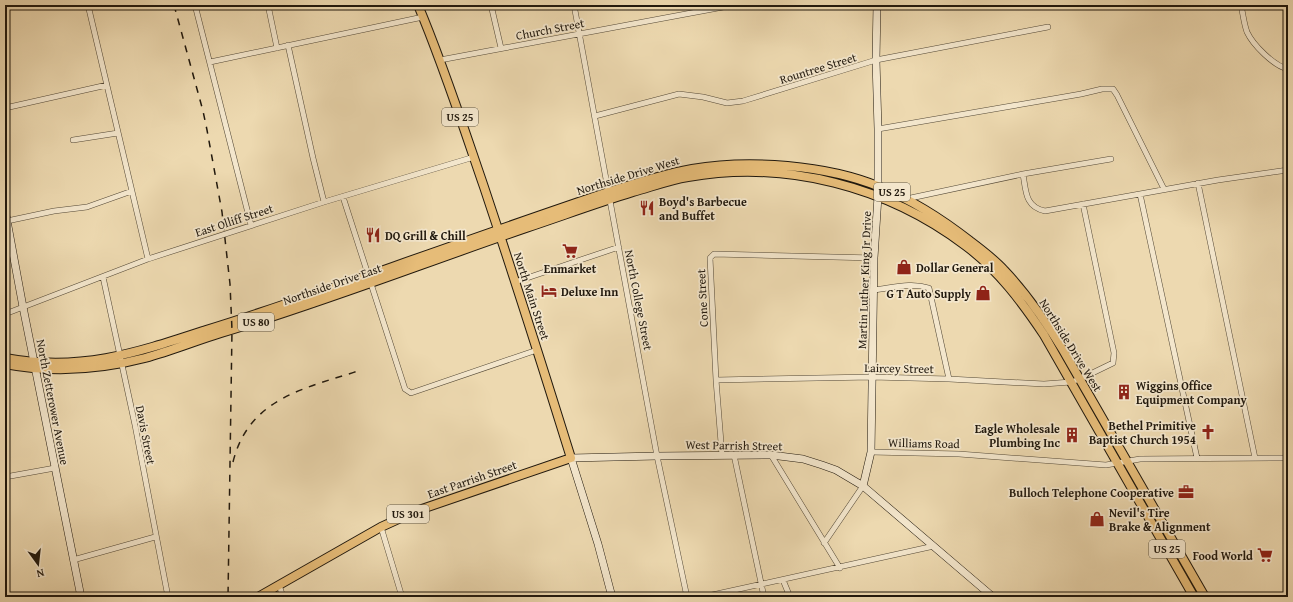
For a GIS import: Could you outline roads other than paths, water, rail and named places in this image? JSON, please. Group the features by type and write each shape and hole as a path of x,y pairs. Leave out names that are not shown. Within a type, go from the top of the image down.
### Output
{"main road":[{"name":"North Main Street","path":"418,5 440,60 474,157 516,282 571,458"},
{"name":"Northside Drive West","path":"499,233 609,196 659,176 693,168 736,164 771,164 802,167 848,177 878,186 906,199 930,212 986,253 1005,270 1043,318 1080,379 1205,597"},
{"name":"Northside Drive West","path":"609,196 688,177 731,172 776,172 839,183 878,196 910,210 968,247 999,276 1020,299 1044,334 1194,597"},
{"name":"Northside Drive East","path":"5,364 34,365 121,360 146,350 370,279 499,233"},
{"name":"Northside Drive East","path":"5,358 34,365"},
{"name":"East Parrish Street","path":"258,597 381,527 416,510 571,458"}],"street":[{"path":"88,5 148,259"},
{"path":"195,5 251,225"},
{"path":"268,5 277,48"},
{"path":"491,5 501,48"},
{"name":"North College Street","path":"574,5 657,456 687,597"},
{"name":"Church Street","path":"440,60 703,8 734,5"},
{"name":"Martin Luther King Jr Drive","path":"824,543 863,486 871,452 873,290 878,196 876,60 877,5"},
{"path":"1241,5 1245,26 1252,41 1275,63 1288,69"},
{"path":"210,62 423,17"},
{"name":"Rountree Street","path":"595,116 679,94 703,97 727,103 743,101 876,60 1048,27"},
{"path":"288,46 312,158 324,202"},
{"path":"5,108 106,85"},
{"path":"878,129 1081,94 1102,89 1113,89 1118,95 1164,189"},
{"path":"73,140 118,133"},
{"name":"East Olliff Street","path":"5,314 148,259 324,202 474,157"},
{"path":"906,199 1023,174 1111,159"},
{"path":"1023,174 1030,204 1037,209 1049,211 1198,183 1288,170"},
{"path":"1198,183 1256,458"},
{"path":"7,221 54,211 87,207 132,191"},
{"path":"1140,194 1196,458"},
{"path":"343,197 405,389 411,393 537,350"},
{"name":"Laircey Street","path":"716,380 872,377 1044,384 1071,382 1080,379 1113,363 1114,353 1083,204"},
{"name":"North Zetterower Avenue","path":"5,210 34,365 81,597"},
{"path":"516,282 619,247"},
{"name":"Cone Street","path":"722,455 716,380 710,258 714,254 874,258"},
{"name":"Davis Street","path":"103,277 168,597"},
{"path":"873,290 912,285 920,285 929,288 949,379"},
{"name":"Williams Road","path":"871,452 959,454 1106,465 1140,459 1288,458"},
{"path":"734,455 764,597"},
{"path":"771,455 840,568"},
{"name":"West Parrish Street","path":"571,458 771,455 803,459 822,465 836,470 863,486 993,597"},
{"name":"North Main Street","path":"571,458 598,544 612,597"},
{"path":"5,478 55,468"},
{"path":"381,527 402,597"},
{"path":"73,560 155,537"},
{"path":"703,597 840,568 934,546"},
{"path":"783,580 790,597"},
{"path":"279,585 283,597"}],"railway":[{"path":"174,5 207,130 222,212 230,284 232,330 228,597"},
{"path":"233,462 241,440 252,423 266,409 283,398 301,390 361,370"}],"place":[{"name":"Boyd's Barbecue and Buffet","path":"647,208"},
{"name":"DQ Grill & Chill","path":"373,235"},
{"name":"Enmarket","path":"570,251"},
{"name":"Dollar General","path":"904,267"},
{"name":"Deluxe Inn","path":"549,291"},
{"name":"G T Auto Supply","path":"983,293"},
{"name":"Wiggins Office Equipment Company","path":"1124,392"},
{"name":"Bethel Primitive Baptist Church 1954","path":"1208,432"},
{"name":"Eagle Wholesale Plumbing Inc","path":"1072,435"},
{"name":"Bulloch Telephone Cooperative","path":"1186,492"},
{"name":"Nevil's Tire Brake & Alignment","path":"1097,519"},
{"name":"Food World","path":"1265,555"}]}
